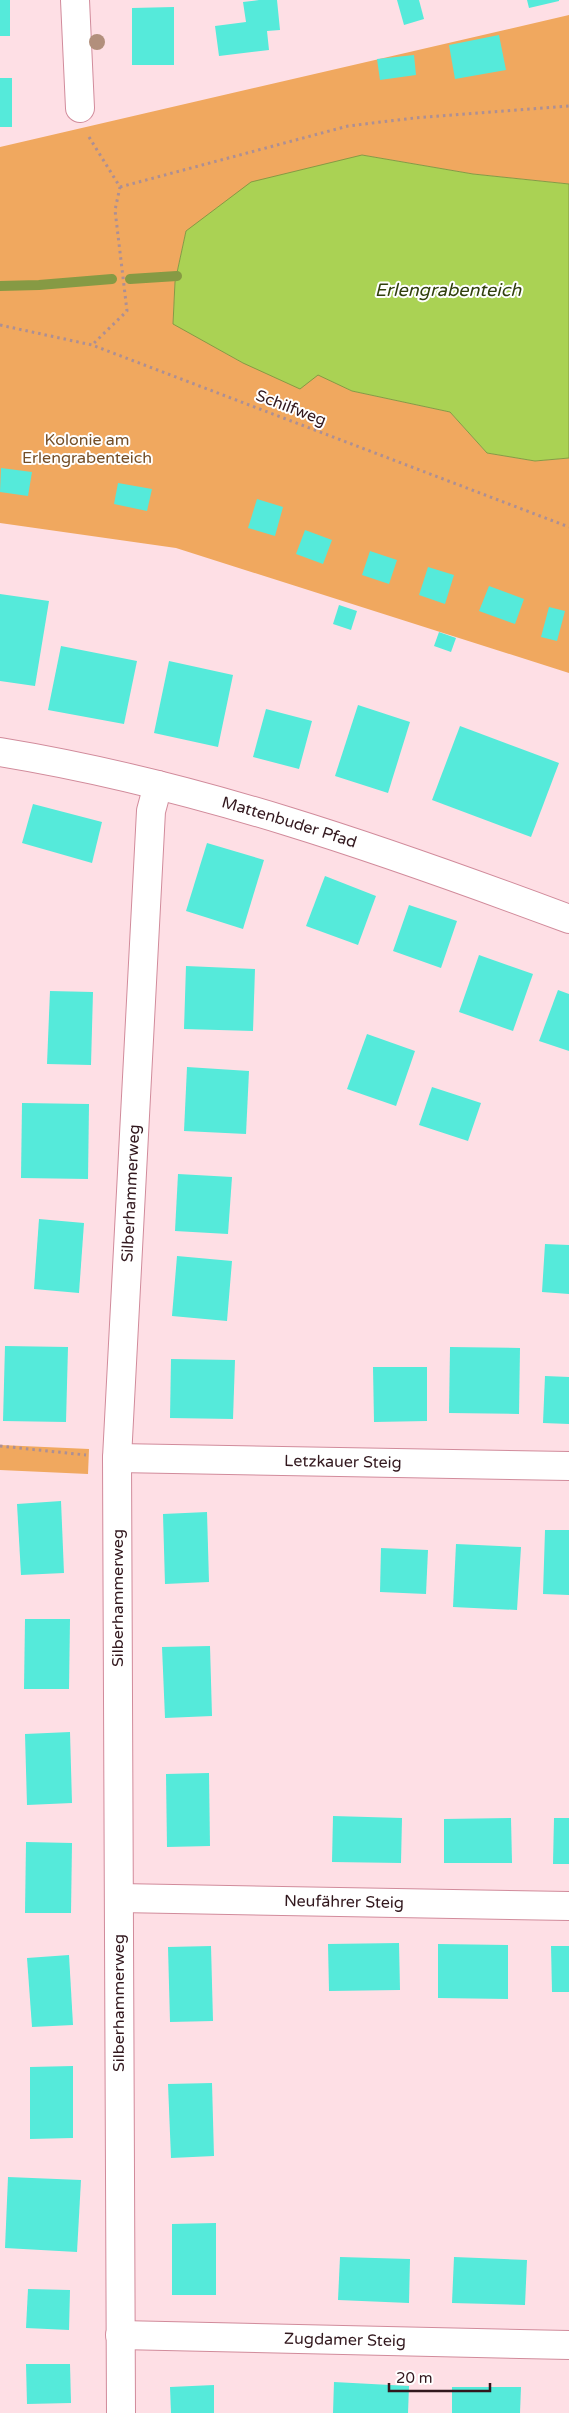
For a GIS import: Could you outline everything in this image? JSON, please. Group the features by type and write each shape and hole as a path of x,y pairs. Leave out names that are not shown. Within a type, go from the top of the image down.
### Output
{"street":[{"path":"75,0 80,108"},
{"name":"Mattenbuder Pfad","path":"0,752 46,760 158,785 280,819 446,873 569,919"},
{"name":"Silberhammerweg","path":"121,2413 117,1458 151,811 158,785"},
{"name":"Letzkauer Steig","path":"117,1458 569,1466"},
{"name":"Neufährer Steig","path":"119,1898 569,1906"},
{"name":"Zugdamer Steig","path":"120,2335 569,2345"}],"path":[{"path":"120,187 348,126 414,118 569,106"},
{"path":"80,108 86,131 120,187 115,210 127,311 92,345"},
{"name":"Schilfweg","path":"0,325 92,345 569,527"},
{"path":"0,1446 117,1458"}],"green space":[{"name":"Kolonie am Erlengrabenteich","path":"569,15 569,184 473,174 362,155 186,231 175,282 173,323 243,363 318,374 352,391 450,412 487,453 535,461 569,458 569,673 176,548 0,523 0,147"},
{"path":"0,1445 89,1449 88,1474 0,1470"}],"water":[{"name":"Erlengrabenteich","path":"362,155 473,174 569,184 569,458 535,461 487,453 450,412 352,391 318,375 300,389 243,363 173,324 175,282 186,231 251,182"}],"building":[{"path":"0,0 10,0 10,36 0,36"},
{"path":"277,0 280,30 267,31 269,50 219,56 215,26 246,22 243,2"},
{"path":"397,0 419,0 424,19 404,25"},
{"path":"527,0 559,0 559,1 529,8"},
{"path":"174,7 174,65 132,65 132,8"},
{"path":"499,35 506,70 455,79 449,45"},
{"path":"414,55 416,75 380,80 377,59"},
{"path":"0,78 12,78 12,127 0,127"},
{"path":"1,468 32,472 28,496 0,492"},
{"path":"118,483 152,489 147,511 114,504"},
{"path":"257,499 283,507 275,536 248,528"},
{"path":"305,530 332,540 323,564 296,554"},
{"path":"370,551 397,560 389,584 362,575"},
{"path":"428,567 454,575 445,604 419,595"},
{"path":"489,586 524,599 515,624 479,611"},
{"path":"0,594 49,601 35,686 0,681"},
{"path":"339,605 357,611 351,630 333,624"},
{"path":"549,607 565,611 557,641 541,637"},
{"path":"439,632 456,638 451,652 434,646"},
{"path":"61,646 137,661 124,724 48,710"},
{"path":"169,661 233,675 218,747 154,733"},
{"path":"358,705 410,722 388,793 335,776"},
{"path":"266,709 312,721 299,769 253,757"},
{"path":"460,726 559,763 531,837 432,800"},
{"path":"33,804 102,822 92,863 22,843"},
{"path":"207,843 264,860 243,929 186,911"},
{"path":"325,876 376,896 358,945 306,926"},
{"path":"409,905 457,921 441,968 393,951"},
{"path":"479,955 533,974 513,1031 459,1012"},
{"path":"186,966 255,969 253,1031 184,1029"},
{"path":"558,990 569,994 569,1051 539,1041"},
{"path":"50,991 93,992 91,1065 47,1064"},
{"path":"367,1034 415,1051 396,1106 347,1089"},
{"path":"187,1067 249,1071 246,1134 184,1131"},
{"path":"432,1087 481,1103 468,1141 419,1125"},
{"path":"22,1103 89,1104 88,1179 21,1178"},
{"path":"178,1174 232,1177 228,1234 175,1231"},
{"path":"39,1219 84,1223 79,1293 34,1289"},
{"path":"545,1244 569,1245 569,1294 542,1292"},
{"path":"177,1256 232,1261 227,1321 172,1316"},
{"path":"5,1346 68,1347 66,1422 3,1421"},
{"path":"450,1347 520,1348 519,1414 449,1413"},
{"path":"171,1359 235,1360 233,1419 170,1418"},
{"path":"373,1367 427,1367 427,1421 374,1422"},
{"path":"545,1376 569,1377 569,1424 543,1423"},
{"path":"61,1501 64,1573 21,1575 17,1504"},
{"path":"207,1512 209,1582 165,1584 163,1514"},
{"path":"545,1530 569,1530 569,1595 543,1594"},
{"path":"456,1544 521,1547 517,1610 453,1607"},
{"path":"381,1548 428,1550 426,1594 380,1592"},
{"path":"25,1619 70,1619 69,1689 24,1689"},
{"path":"210,1646 212,1716 165,1718 162,1647"},
{"path":"70,1732 72,1803 27,1805 25,1734"},
{"path":"209,1773 210,1846 167,1847 166,1774"},
{"path":"333,1816 402,1818 401,1863 332,1862"},
{"path":"511,1818 512,1863 444,1863 444,1819"},
{"path":"554,1818 569,1818 569,1864 553,1864"},
{"path":"26,1842 72,1843 71,1913 25,1913"},
{"path":"399,1943 400,1990 329,1991 328,1944"},
{"path":"438,1944 508,1945 508,1999 438,1998"},
{"path":"211,1946 213,2021 170,2022 168,1947"},
{"path":"551,1946 569,1946 569,1992 552,1992"},
{"path":"69,1955 73,2025 32,2027 27,1958"},
{"path":"73,2066 73,2138 30,2139 30,2067"},
{"path":"212,2083 214,2156 171,2158 168,2084"},
{"path":"8,2177 81,2180 77,2252 5,2248"},
{"path":"216,2223 216,2295 172,2295 172,2224"},
{"path":"340,2257 410,2259 409,2303 338,2300"},
{"path":"454,2257 527,2260 525,2305 452,2303"},
{"path":"28,2289 70,2290 69,2330 26,2328"},
{"path":"26,2364 70,2364 71,2403 27,2404"},
{"path":"334,2382 409,2386 408,2413 333,2413"},
{"path":"214,2385 214,2413 171,2413 170,2387"},
{"path":"452,2387 521,2387 520,2413 452,2413"}],"waterway":[{"path":"130,279 177,276"},
{"path":"0,286 112,279"}]}
